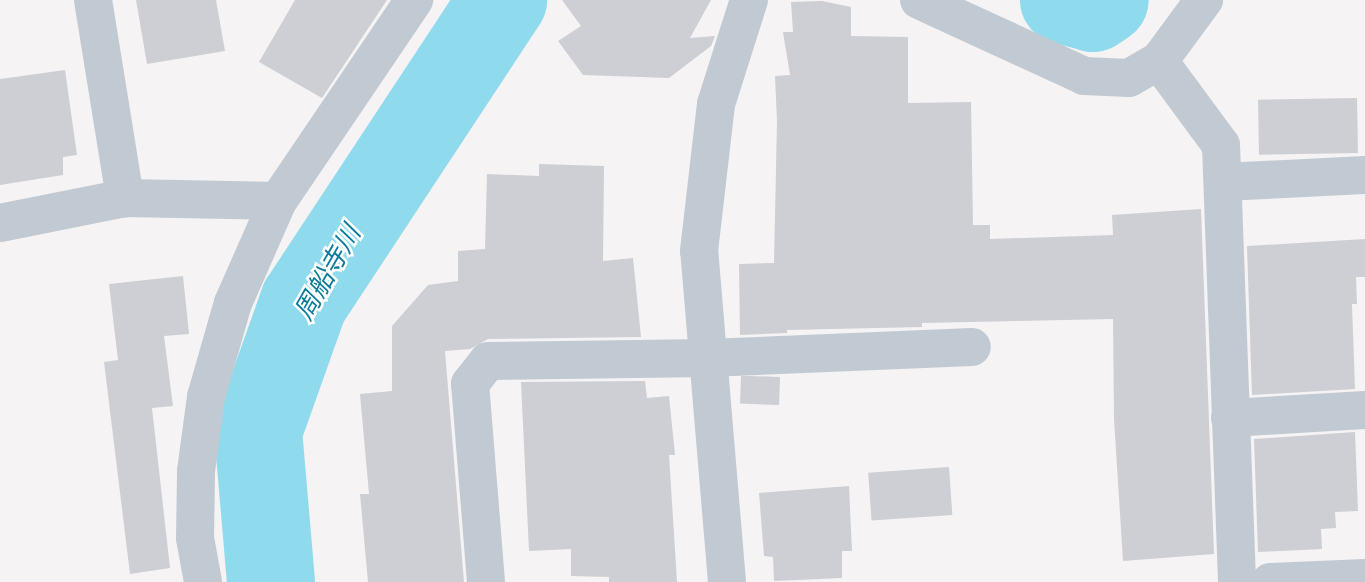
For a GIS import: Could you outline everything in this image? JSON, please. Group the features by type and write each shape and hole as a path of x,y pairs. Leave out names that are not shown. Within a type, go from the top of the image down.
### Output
{"street":[{"path":"93,0 125,198"},
{"path":"203,582 195,538 196,471 206,397 233,303 278,201 414,0"},
{"path":"727,582 699,251 716,104 749,0"},
{"path":"919,0 1084,76 1129,78 1159,61 1205,0"},
{"path":"1159,61 1221,145 1237,582"},
{"path":"1223,182 1365,175"},
{"path":"0,223 125,198 278,201"},
{"path":"486,582 470,384 488,361 708,358 972,347"},
{"path":"1230,418 1365,410"},
{"path":"1270,582 1351,580"}],"building":[{"path":"136,0 216,0 225,51 147,64"},
{"path":"295,0 387,0 322,98 259,62"},
{"path":"562,0 711,0 690,38 715,36 711,46 669,78 583,75 558,41 581,26"},
{"path":"822,1 851,7 851,36 908,37 908,103 971,102 973,225 990,225 990,239 1113,235 1112,215 1201,209 1214,554 1123,561 1114,419 1113,319 922,323 922,327 787,330 787,333 740,335 739,264 774,263 777,121 775,76 790,75 783,32 793,32 791,2"},
{"path":"65,70 77,155 63,157 63,175 0,185 0,79"},
{"path":"1357,98 1358,153 1259,155 1258,100"},
{"path":"539,164 604,166 603,261 633,258 641,337 488,339 470,349 445,351 464,582 368,582 360,494 369,494 360,394 392,391 392,326 428,285 458,281 458,251 485,249 487,174 539,176"},
{"path":"1365,239 1365,277 1356,277 1357,304 1352,304 1355,389 1252,395 1247,246"},
{"path":"183,276 189,334 164,336 173,406 152,408 170,568 130,574 104,362 118,360 109,284"},
{"path":"741,376 780,377 779,405 740,404"},
{"path":"645,381 647,398 669,396 675,455 669,455 677,582 609,582 609,577 571,576 571,549 529,551 521,382"},
{"path":"1355,432 1358,511 1335,512 1336,528 1321,529 1322,549 1258,552 1254,439"},
{"path":"949,467 952,515 872,521 868,473"},
{"path":"849,486 852,551 842,551 842,578 774,581 773,557 764,556 759,493"}],"waterway":[{"name":"周船寺川","path":"271,582 258,431 304,302 503,0"},
{"name":"周船寺川","path":"1064,0 1093,8 1105,0"}]}
